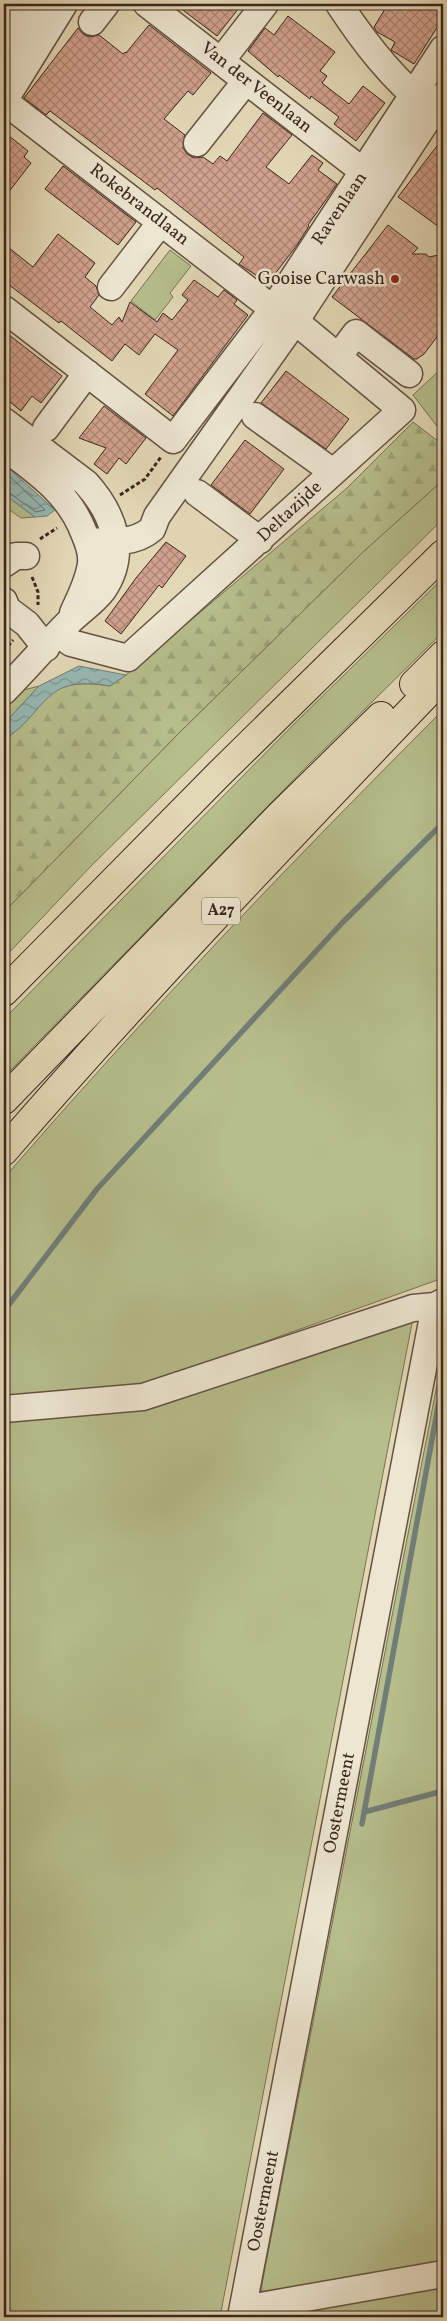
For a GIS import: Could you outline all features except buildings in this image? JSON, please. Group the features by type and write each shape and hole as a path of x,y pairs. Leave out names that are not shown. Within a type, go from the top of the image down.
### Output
{"highway":[{"path":"4,992 219,774 443,554"},
{"name":"A27","path":"4,1100 281,814 443,655"},
{"name":"A27","path":"4,1151 68,1077 259,870 443,677"}],"street":[{"path":"4,11 8,4"},
{"path":"4,55 37,4"},
{"path":"4,101 64,4"},
{"name":"Van der Veenlaan","path":"147,4 364,172"},
{"path":"221,61 266,4"},
{"path":"339,4 374,52 434,105"},
{"path":"88,541 110,525 148,532 152,529 157,516 284,315 434,105 443,49"},
{"path":"197,143 246,81"},
{"name":"Rokebrandlaan","path":"4,101 284,315"},
{"name":"Ravenlaan","path":"173,440 284,315 364,172 434,105"},
{"path":"111,286 161,222"},
{"path":"4,309 173,440"},
{"name":"Deltazijde","path":"58,635 71,643 128,658 402,410 284,315"},
{"path":"338,357 356,333 409,374"},
{"path":"46,428 87,373"},
{"path":"255,416 333,472"},
{"path":"4,420 86,483 110,525 117,559 101,592 4,692"},
{"path":"4,447 59,491 77,516 88,541 91,564 86,584 58,635"},
{"path":"197,492 260,540"},
{"path":"4,600 7,609 27,624 58,635"},
{"path":"4,1409 143,1397 413,1308 439,1304"},
{"name":"Oostermeent","path":"439,1304 242,2313 443,2274"}],"path":[{"path":"110,525 173,440"}],"green space":[{"path":"170,250 191,266 170,293 173,297 155,320 131,301"},
{"path":"443,367 443,434 413,395"},
{"path":"413,422 443,445 443,480 363,552 179,733 4,912 4,740 19,728 48,697 58,690 70,685 110,686 126,675 347,488"},
{"path":"443,480 443,519 92,865 4,958 4,912 179,733 363,552"},
{"path":"4,494 35,517 21,518 4,506"},
{"path":"443,578 443,632 309,764 4,1077 4,1019 293,725"},
{"path":"39,686 4,724 4,706 16,692"},
{"path":"443,710 443,1278 124,1392 4,1402 4,1178 110,1058 219,940"},
{"path":"414,1313 220,2317 4,2317 4,1413 107,1409"},
{"path":"443,1354 443,2317 261,2317 262,2284"}],"water":[{"path":"4,464 55,510 47,516 35,517 4,494"},
{"path":"79,666 126,675 110,686 71,685 58,690 48,697 19,729 4,740 4,724 39,686"}],"waterway":[{"path":"4,1311 97,1189 342,923 443,823"},
{"path":"362,1824 443,1379"},
{"path":"364,1812 443,1791"}],"place":[{"name":"Gooise Carwash","path":"395,279"}]}
